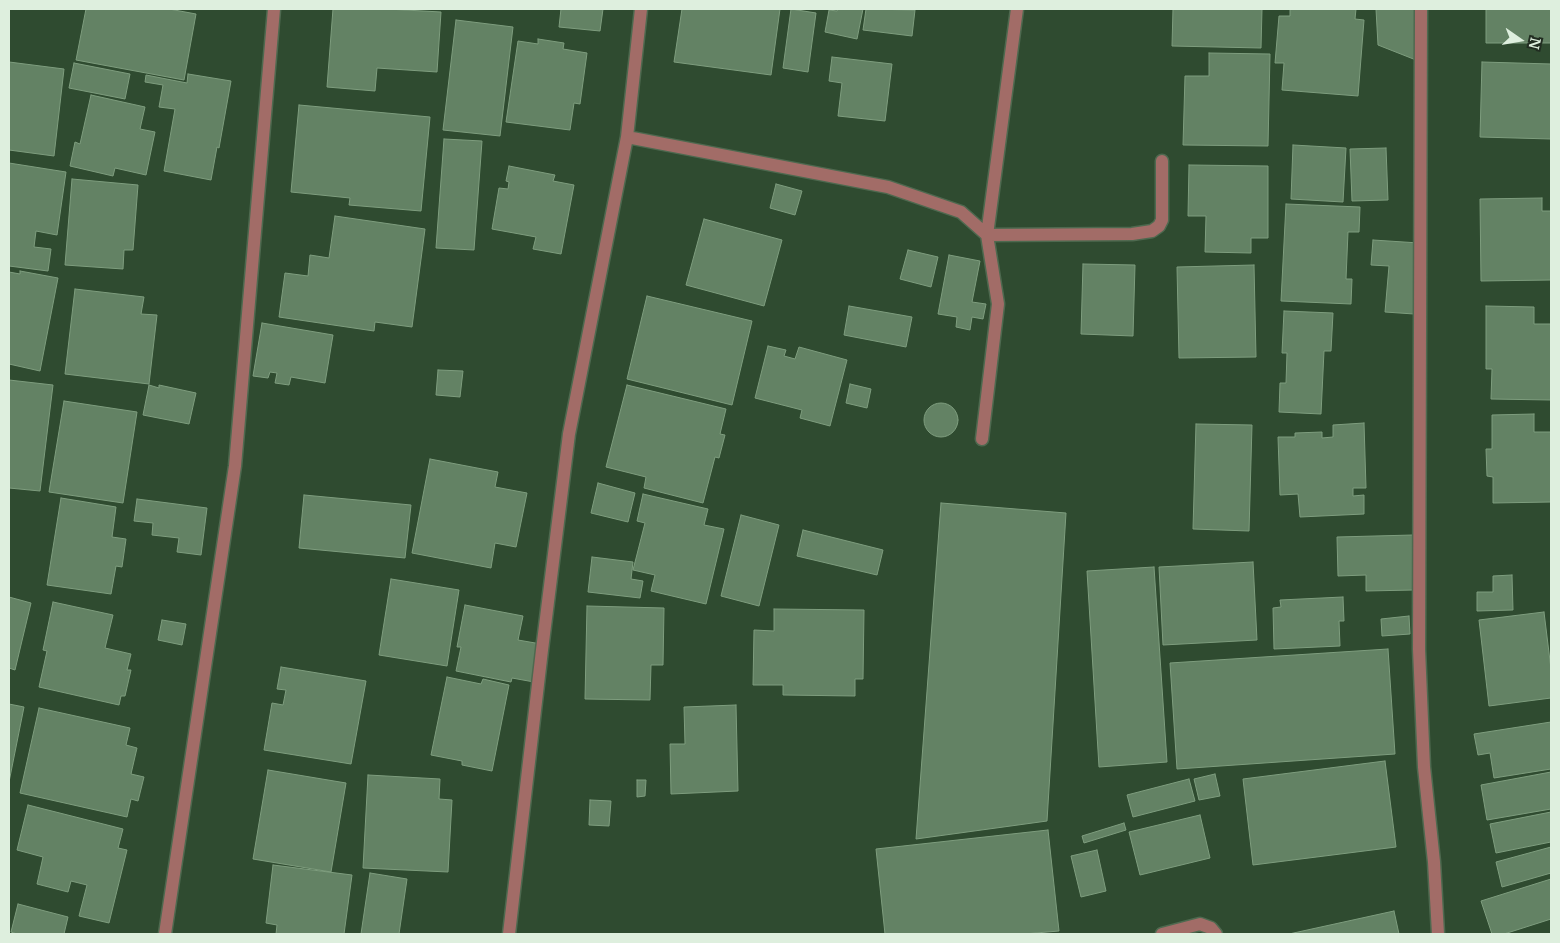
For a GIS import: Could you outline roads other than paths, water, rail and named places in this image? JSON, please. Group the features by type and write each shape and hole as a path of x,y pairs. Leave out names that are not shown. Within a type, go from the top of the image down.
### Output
{"street":[{"path":"165,934 235,466 274,9"},
{"path":"509,934 540,660 569,434 627,137 642,9"},
{"path":"982,439 998,304 986,235 1017,9"},
{"path":"1421,9 1419,649 1424,767 1434,862 1438,934"},
{"path":"627,137 888,187 961,212 986,235 1132,234 1152,231 1159,226 1162,220 1162,161"},
{"path":"1162,934 1200,924 1211,928 1216,934"}]}
